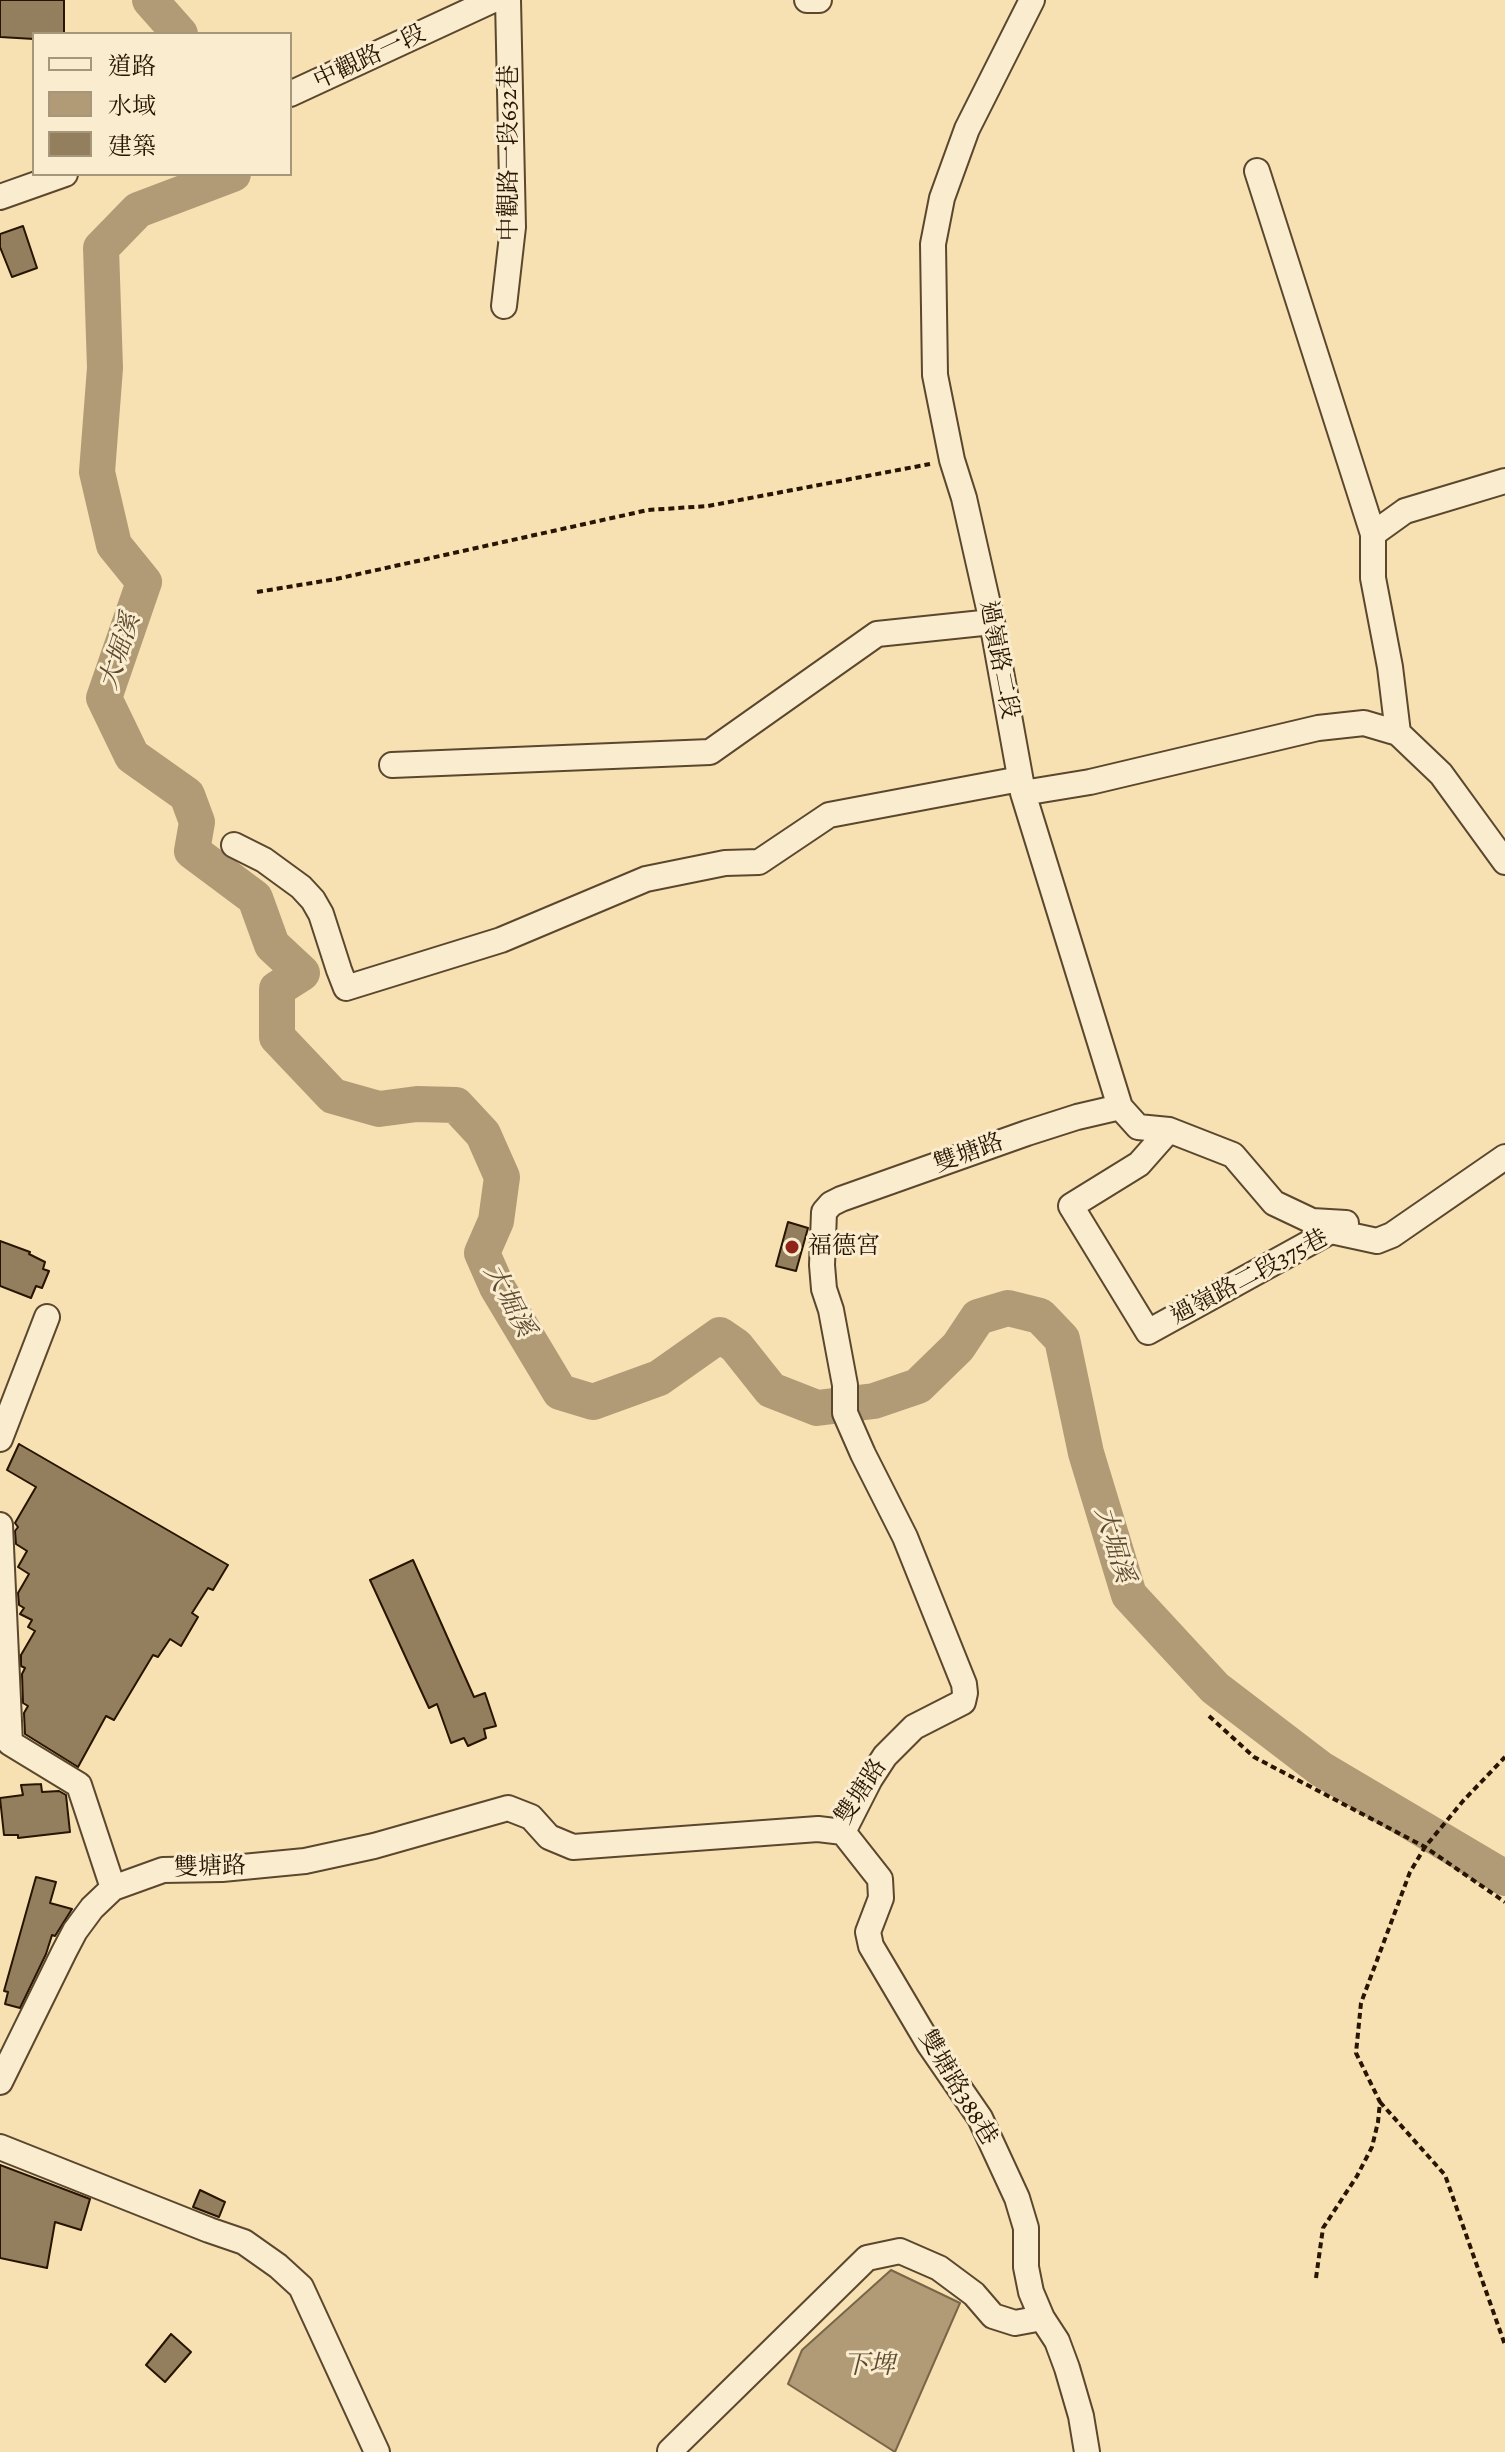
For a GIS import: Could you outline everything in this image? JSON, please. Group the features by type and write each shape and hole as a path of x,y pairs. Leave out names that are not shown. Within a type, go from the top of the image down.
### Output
{"street":[{"name":"中觀路一段","path":"294,93 493,0"},
{"name":"中觀路一段632巷","path":"504,306 513,227 508,0"},
{"path":"807,0 819,0"},
{"name":"過嶺路二段","path":"1032,0 967,129 942,198 933,244 935,375 952,460 964,498 992,622 1022,786 1120,1107"},
{"path":"1257,171 1373,534 1373,578 1390,667 1398,733"},
{"path":"0,197 59,176"},
{"path":"1373,534 1405,511 1505,481"},
{"path":"392,765 710,752 877,634 992,622"},
{"path":"234,845 264,860 301,887 313,900 321,914 346,988 501,940 646,879 725,863 759,862 829,815 1022,786 1090,782 1318,728 1364,723 1398,733 1441,774 1505,862"},
{"path":"1120,1107 1138,1127 1169,1130 1233,1155 1274,1203 1312,1221 1380,1225 1392,1235 1505,1157"},
{"name":"雙塘路","path":"0,2082 75,1931 92,1908 113,1888 163,1870 222,1869 305,1861 374,1846 508,1808 531,1817 549,1837 573,1847 818,1829 843,1832 885,1756 914,1727 963,1702 965,1693 905,1537 845,1413 845,1385 824,1289 824,1212 831,1204 1027,1133 1120,1107"},
{"name":"過嶺路二段375巷","path":"1169,1130 1139,1164 1071,1206 1148,1332 1331,1231 1377,1241 1392,1235"},
{"path":"0,1439 47,1317"},
{"path":"0,1525 10,1743 79,1785 113,1888"},
{"name":"雙塘路388巷","path":"843,1832 880,1879 881,1898 868,1932 871,1946 929,2044 980,2118 1017,2198 1026,2228 1026,2267 1031,2292 1042,2318 1057,2341 1067,2368 1081,2416 1087,2452"},
{"path":"0,2147 244,2242 278,2266 301,2287 377,2452"},
{"path":"670,2451 867,2258 900,2251 939,2268 974,2294 993,2316 1015,2323 1042,2318"}],"path":[{"path":"257,592 336,579 648,510 708,506 952,460"},
{"path":"1209,1716 1254,1757 1425,1847 1505,1902"},
{"path":"1505,1757 1463,1801 1425,1847 1410,1872 1361,2003 1356,2053 1380,2102 1445,2175 1505,2345"},
{"path":"1316,2278 1323,2228 1372,2147 1380,2102"}],"water":[{"name":"下埤","path":"891,2270 960,2303 895,2452 788,2384 802,2350"}],"building":[{"path":"0,0 64,0 64,32 32,32 32,39 0,37"},
{"path":"23,226 37,268 12,277 0,247 0,234"},
{"name":"福德宮","path":"788,1222 808,1228 796,1271 776,1266"},
{"path":"0,1241 30,1252 45,1262 43,1269 49,1271 42,1288 36,1286 31,1298 0,1286"},
{"path":"19,1444 228,1565 213,1590 208,1588 192,1613 198,1617 181,1646 170,1639 158,1657 153,1655 114,1720 106,1716 78,1767 25,1734 24,1713 28,1706 23,1703 22,1674 25,1668 21,1666 21,1655 35,1631 28,1627 32,1620 20,1614 24,1608 19,1605 18,1593 29,1574 18,1567 27,1551 16,1544 15,1531 18,1527 15,1523 36,1487 7,1470"},
{"path":"413,1560 474,1697 485,1693 496,1726 484,1729 486,1738 468,1746 464,1738 451,1743 437,1704 429,1708 370,1580"},
{"path":"41,1784 42,1792 59,1791 66,1795 70,1832 18,1838 18,1835 4,1835 0,1798 23,1795 21,1785"},
{"path":"36,1877 56,1882 50,1903 72,1909 55,1936 52,1935 20,2008 5,2004 8,1992 4,1991"},
{"path":"0,2165 90,2199 81,2230 55,2222 47,2268 0,2258"},
{"path":"200,2190 225,2202 219,2217 193,2207"},
{"path":"171,2334 191,2352 165,2382 146,2365"}],"waterway":[{"name":"大堀溪","path":"150,0 178,32"},
{"name":"大堀溪","path":"228,176 138,210 101,248 105,368 97,472 114,545 144,582 104,698 132,756 187,795 197,822 192,851 255,898 272,945 302,973 277,989 277,1037 333,1096 379,1109 417,1104 456,1105 483,1134 502,1177 496,1221 482,1253 497,1287 560,1392 593,1402 659,1378 720,1335 736,1346 771,1390 817,1408 874,1401 918,1386 958,1347 978,1317 1008,1308 1040,1316 1062,1339 1086,1453 1129,1595 1215,1688 1321,1769 1505,1878"}],"place":[{"name":"福德宮","path":"792,1247"}]}
